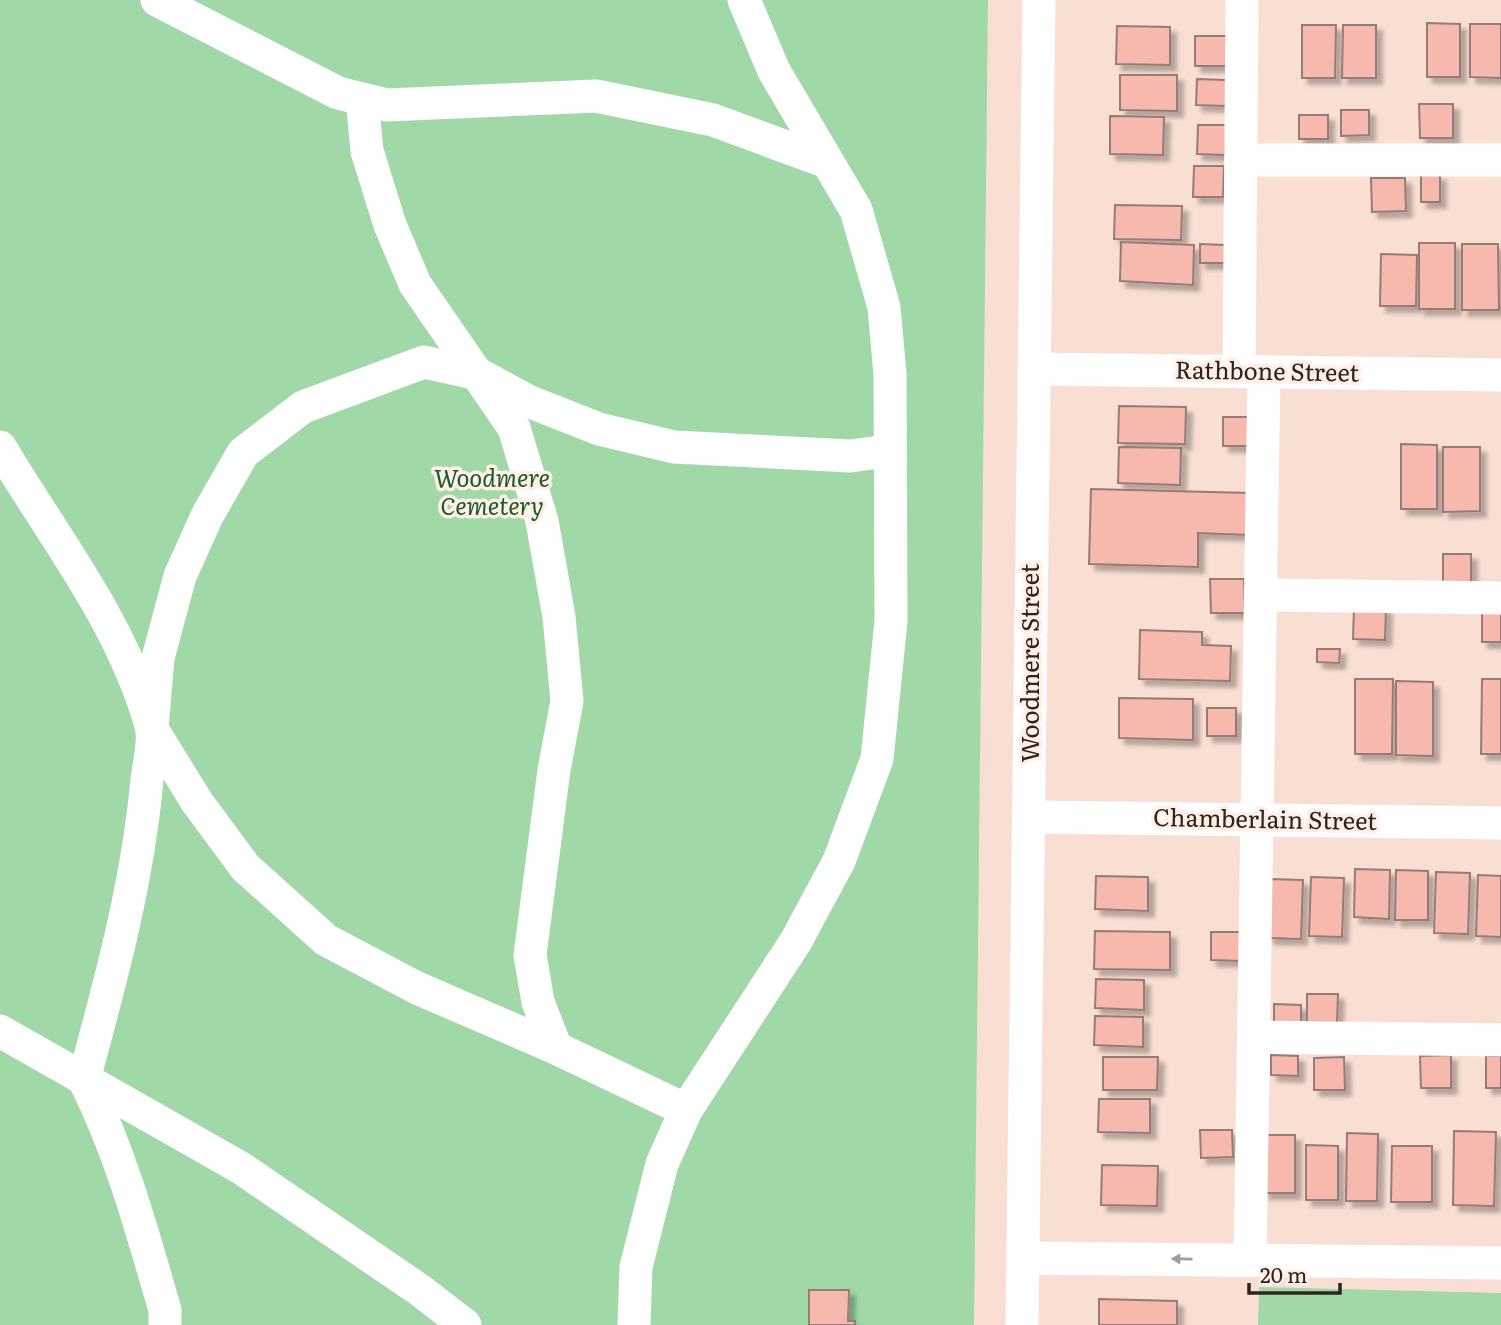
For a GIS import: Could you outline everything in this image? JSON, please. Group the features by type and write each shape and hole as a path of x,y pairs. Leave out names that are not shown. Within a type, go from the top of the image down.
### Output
{"street":[{"path":"158,0 338,93 362,99 387,105 596,96 713,120 827,162"},
{"path":"634,1325 636,1267 662,1164 686,1110 796,940 839,860 877,759 891,621 888,451 890,374 884,307 856,210 774,71 745,8 744,0"},
{"name":"Woodmere Street","path":"1022,1325 1039,0"},
{"path":"1242,0 1241,160 1261,595 1250,1260"},
{"path":"362,99 367,151 395,237 415,284 514,428 542,521 559,617 567,701 554,770 530,954 538,1002 556,1048"},
{"path":"1241,160 1501,160"},
{"path":"166,1325 165,1310 133,1199 106,1123 85,1079 107,995 142,837 158,658 180,576 207,516 243,453 303,407 424,362 478,374 528,401 599,429 674,447 849,456 888,451"},
{"name":"Rathbone Street","path":"1034,369 1501,375"},
{"path":"0,447 80,570 119,644 152,729 197,802 246,867 326,940 417,988 556,1048 686,1110"},
{"path":"1261,595 1501,598"},
{"name":"Chamberlain Street","path":"1030,817 1501,823"},
{"path":"0,1031 241,1168 421,1291 465,1325"},
{"path":"1254,1037 1501,1040"},
{"path":"1023,1258 1501,1263"}],"green space":[{"name":"Woodmere Cemetery","path":"0,0 988,0 974,1325 0,1325"},
{"path":"1259,1287 1501,1293 1501,1325 1258,1325"}],"building":[{"path":"1427,23 1460,24 1460,77 1427,77"},
{"path":"1470,24 1501,24 1501,78 1470,77"},
{"path":"1302,25 1336,25 1335,78 1302,78"},
{"path":"1343,25 1376,25 1376,78 1342,78"},
{"path":"1117,26 1170,27 1170,65 1116,64"},
{"path":"1195,36 1226,36 1226,66 1195,66"},
{"path":"1120,75 1177,75 1177,111 1120,110"},
{"path":"1197,79 1226,80 1226,106 1196,105"},
{"path":"1419,104 1453,104 1453,138 1420,138"},
{"path":"1341,110 1369,110 1369,135 1341,136"},
{"path":"1299,115 1328,115 1328,139 1299,139"},
{"path":"1110,116 1164,117 1163,155 1110,154"},
{"path":"1198,125 1226,125 1225,155 1197,154"},
{"path":"1194,166 1224,166 1223,197 1193,197"},
{"path":"1421,175 1440,175 1440,202 1421,202"},
{"path":"1371,178 1405,178 1406,211 1372,212"},
{"path":"1115,205 1182,206 1181,240 1114,239"},
{"path":"1121,242 1194,245 1193,285 1120,281"},
{"path":"1419,243 1455,243 1455,309 1419,309"},
{"path":"1200,244 1225,245 1225,263 1200,263"},
{"path":"1462,244 1498,244 1499,310 1462,310"},
{"path":"1381,254 1417,255 1416,306 1380,306"},
{"path":"1119,406 1186,407 1185,444 1118,443"},
{"path":"1223,417 1249,417 1249,446 1223,446"},
{"path":"1401,444 1437,445 1437,509 1401,509"},
{"path":"1119,447 1181,448 1180,485 1118,483"},
{"path":"1443,447 1480,447 1480,511 1443,512"},
{"path":"1091,489 1250,493 1249,535 1198,533 1198,567 1089,564"},
{"path":"1443,554 1471,554 1471,582 1443,582"},
{"path":"1210,579 1244,579 1245,613 1211,613"},
{"path":"1354,607 1386,608 1385,640 1353,639"},
{"path":"1482,612 1501,612 1501,642 1482,642"},
{"path":"1140,630 1202,632 1202,645 1231,646 1230,681 1139,679"},
{"path":"1317,649 1340,649 1339,663 1317,662"},
{"path":"1355,679 1393,679 1392,754 1355,754"},
{"path":"1482,679 1501,679 1501,754 1481,754"},
{"path":"1396,681 1433,682 1433,756 1396,755"},
{"path":"1119,698 1193,699 1193,740 1119,738"},
{"path":"1207,708 1236,708 1236,736 1207,736"},
{"path":"1355,869 1390,870 1389,919 1354,917"},
{"path":"1396,870 1428,871 1428,920 1395,920"},
{"path":"1436,872 1470,873 1468,934 1434,933"},
{"path":"1478,875 1501,876 1501,937 1476,936"},
{"path":"1096,876 1148,877 1148,911 1095,909"},
{"path":"1311,877 1344,878 1342,937 1309,936"},
{"path":"1270,879 1303,880 1301,939 1268,938"},
{"path":"1095,931 1170,932 1170,970 1094,969"},
{"path":"1211,932 1241,932 1240,961 1211,960"},
{"path":"1096,979 1144,980 1144,1010 1095,1008"},
{"path":"1307,994 1338,994 1337,1023 1307,1022"},
{"path":"1274,1004 1301,1005 1301,1025 1274,1025"},
{"path":"1095,1016 1143,1017 1143,1047 1094,1045"},
{"path":"1271,1055 1298,1056 1298,1076 1271,1075"},
{"path":"1451,1055 1451,1088 1421,1088 1420,1056"},
{"path":"1486,1056 1501,1056 1501,1088 1486,1088"},
{"path":"1103,1057 1158,1057 1157,1090 1103,1090"},
{"path":"1344,1057 1345,1090 1314,1090 1314,1058"},
{"path":"1099,1099 1150,1099 1150,1133 1098,1132"},
{"path":"1200,1130 1232,1130 1233,1157 1201,1158"},
{"path":"1454,1131 1496,1132 1494,1206 1453,1205"},
{"path":"1347,1133 1378,1134 1377,1201 1346,1201"},
{"path":"1262,1135 1295,1135 1295,1193 1263,1193"},
{"path":"1306,1145 1338,1146 1338,1200 1306,1200"},
{"path":"1392,1146 1432,1146 1432,1202 1391,1202"},
{"path":"1102,1165 1158,1166 1157,1206 1101,1205"},
{"path":"809,1290 849,1290 848,1321 855,1321 855,1325 809,1325"},
{"path":"1099,1299 1177,1301 1177,1325 1099,1325"}]}
